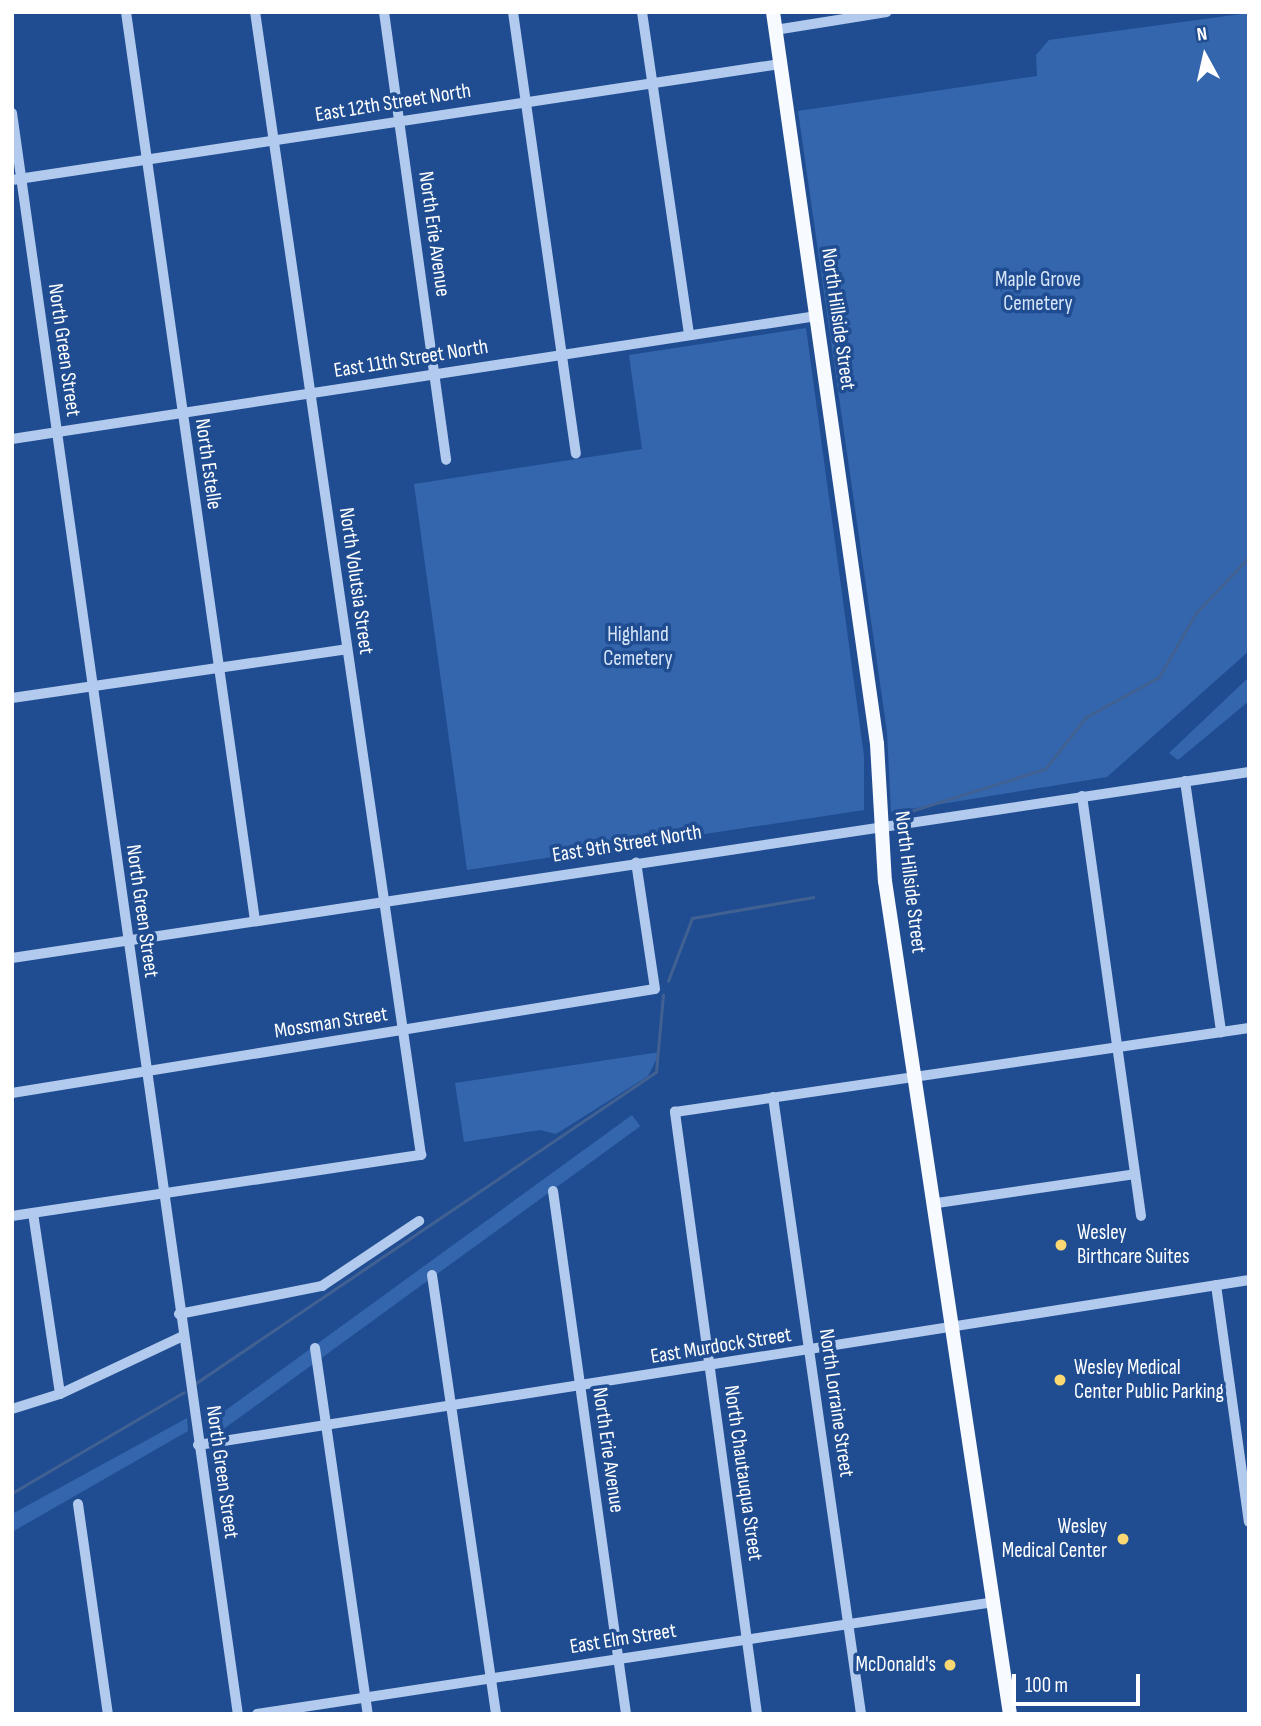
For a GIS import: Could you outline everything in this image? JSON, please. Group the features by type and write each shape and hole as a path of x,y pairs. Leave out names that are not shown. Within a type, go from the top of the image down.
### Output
{"main road":[{"name":"North Hillside Street","path":"773,12 877,744 879,826 956,1329 1010,1714"}],"street":[{"name":"North Estelle","path":"126,12 255,921"},
{"name":"North Volutsia Street","path":"161,1194 421,1155 255,12"},
{"name":"North Erie Avenue","path":"384,12 446,460"},
{"path":"513,12 576,454"},
{"path":"642,12 689,335"},
{"path":"775,30 887,12"},
{"name":"East 12th Street North","path":"17,179 780,64"},
{"name":"North Green Street","path":"12,113 17,179 93,686 161,1194 238,1714"},
{"name":"East 11th Street North","path":"12,439 817,316"},
{"path":"12,698 346,649"},
{"name":"East 9th Street North","path":"12,958 636,862 1249,772"},
{"path":"1185,781 1221,1032"},
{"path":"1082,796 1141,1216"},
{"name":"Mossman Street","path":"12,1093 655,989 636,862"},
{"path":"773,1097 917,1074 1249,1028"},
{"name":"North Chautauqua Street","path":"757,1714 675,1112 773,1097"},
{"name":"North Lorraine Street","path":"773,1097 861,1714"},
{"path":"937,1203 1135,1174"},
{"name":"North Erie Avenue","path":"554,1191 626,1714"},
{"path":"12,1216 161,1194"},
{"path":"33,1213 60,1394"},
{"path":"179,1314 321,1286 415,1224"},
{"path":"432,1275 496,1714"},
{"name":"East Murdock Street","path":"198,1445 956,1329 974,1320 1249,1280"},
{"path":"1216,1285 1249,1522"},
{"path":"12,1409 60,1394 183,1336"},
{"path":"315,1348 368,1714"},
{"path":"78,1504 108,1714"},
{"name":"East Elm Street","path":"257,1714 994,1602"}],"green space":[{"name":"Maple Grove Cemetery","path":"1249,13 1249,651 1107,777 891,812 887,732 798,111 1037,76 1036,55 1049,40"},
{"name":"Highland Cemetery","path":"806,328 864,756 864,810 467,870 414,484 642,449 629,355"},
{"path":"1249,677 1249,701 1178,760 1169,753"},
{"path":"660,1052 648,1076 556,1134 540,1130 464,1142 455,1083"},
{"path":"632,1115 640,1126 216,1434 208,1423"},
{"path":"187,1418 188,1431 12,1532 12,1514"}],"waterway":[{"path":"898,815 1045,769 1086,717 1159,677 1196,613 1249,557"},
{"path":"668,981 692,918 813,897"},
{"path":"196,1383 656,1072 663,995"},
{"path":"12,1493 184,1392"}],"place":[{"name":"Wesley Birthcare Suites","path":"1061,1245"},
{"name":"Wesley Medical Center Public Parking","path":"1060,1380"},
{"name":"Wesley Medical Center","path":"1123,1539"},
{"name":"McDonald's","path":"950,1665"}]}
